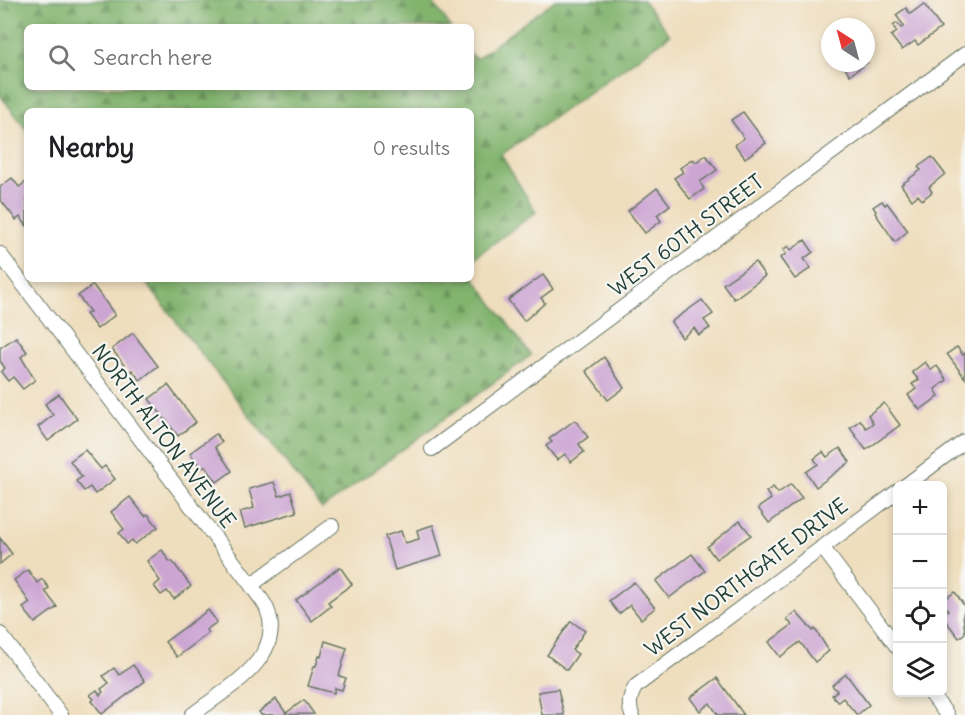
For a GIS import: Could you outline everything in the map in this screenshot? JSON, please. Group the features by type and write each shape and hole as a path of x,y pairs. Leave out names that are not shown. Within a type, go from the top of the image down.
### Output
{"street":[{"name":"WEST 60TH STREET","path":"432,449 965,54"},
{"name":"NORTH ALTON AVENUE","path":"0,255 263,601 269,616 269,641 265,652 252,669 192,715"},
{"path":"912,481 965,441"},
{"name":"WEST NORTHGATE DRIVE","path":"631,709 632,692 636,686 893,494"},
{"path":"251,585 332,526"},
{"path":"822,547 893,643"},
{"path":"0,634 61,715"},
{"path":"933,697 947,715"}],"green space":[{"path":"0,0 431,0 449,24 24,24 24,90 474,90 474,57 476,59 555,0 643,0 670,35 501,155 536,212 474,258 474,108 24,108 24,126 0,95"},
{"path":"474,278 531,355 322,509 145,282 474,282"}],"building":[{"path":"924,4 941,28 918,45 915,41 902,50 891,36 897,32 893,26 897,23 901,28 904,26 896,15 906,8 910,14"},
{"path":"743,112 766,143 745,158 735,145 744,138 731,120"},
{"path":"706,155 717,170 700,182 704,189 690,199 674,178 683,172 680,168 693,159 696,162"},
{"path":"932,157 945,174 929,187 932,192 922,200 918,195 912,200 901,185 921,170 918,167"},
{"path":"12,178 19,187 24,183 24,222 20,217 16,220 0,199 0,187"},
{"path":"657,188 670,205 657,215 661,221 645,233 628,211"},
{"path":"882,201 885,205 887,203 908,231 895,242 873,207"},
{"path":"805,240 813,252 804,259 811,268 795,279 780,258 786,254 783,250 788,246 791,250"},
{"path":"755,262 765,276 734,299 723,284"},
{"path":"543,275 553,289 541,298 545,303 524,321 508,300"},
{"path":"93,285 115,315 97,329 86,314 90,312 78,296"},
{"path":"702,300 713,314 704,320 710,328 699,335 694,328 682,338 671,322"},
{"path":"133,333 158,366 140,380 132,370 129,372 112,349"},
{"path":"16,337 27,352 21,357 35,380 23,389 13,377 8,381 1,372 5,368 0,361 0,348"},
{"path":"957,347 963,355 965,353 965,378 947,354"},
{"path":"604,357 624,388 608,400 586,371"},
{"path":"925,362 931,370 937,366 947,380 935,389 939,396 920,410 908,395 916,389 912,384 919,380 912,372"},
{"path":"168,385 196,422 178,436 149,399"},
{"path":"59,394 77,419 48,441 38,427 53,415 45,404"},
{"path":"884,403 900,425 866,450 850,428 860,420 866,428 873,423 868,415"},
{"path":"575,420 588,437 579,444 584,452 571,462 565,454 557,460 546,446 552,442 549,439"},
{"path":"216,434 222,442 215,447 232,471 217,482 205,466 201,468 190,453"},
{"path":"840,448 850,462 816,487 806,472 818,464 814,459 823,452 827,457"},
{"path":"85,450 101,469 105,466 115,479 95,494 90,487 84,491 76,481 82,477 70,461"},
{"path":"274,482 279,496 291,492 297,512 245,528 240,512 254,508 249,489"},
{"path":"791,484 802,498 769,523 758,508 771,499 766,492 773,487 778,493"},
{"path":"130,497 145,516 148,514 158,527 135,544 132,540 127,544 119,533 124,529 111,512"},
{"path":"740,521 751,535 716,559 707,547"},
{"path":"433,525 442,556 395,570 385,536 401,531 405,543 419,539 417,530"},
{"path":"0,538 12,554 0,564"},
{"path":"162,550 191,586 174,599 167,591 161,595 154,586 160,581 147,561"},
{"path":"692,554 705,571 669,598 656,581"},
{"path":"340,567 352,584 328,602 331,606 312,621 296,600"},
{"path":"28,570 37,583 42,579 49,588 45,591 57,607 35,623 23,608 30,603 14,580"},
{"path":"634,582 655,608 641,619 630,605 619,614 609,601"},
{"path":"955,592 965,607 963,615 965,633 959,638 947,622 947,598"},
{"path":"208,610 217,622 206,630 209,633 177,657 165,642"},
{"path":"796,612 813,631 815,629 829,651 815,662 800,642 780,657 769,642 792,625 787,619"},
{"path":"571,621 585,631 572,650 578,654 567,670 547,655"},
{"path":"325,641 347,648 339,676 346,678 342,690 335,688 334,693 308,686 314,666 319,656 321,657"},
{"path":"133,665 145,681 102,714 90,695 97,690 100,695 103,692 101,689 109,683 103,676 114,668 119,675"},
{"path":"846,674 869,705 857,715 843,698 838,702 832,695 837,691 832,685"},
{"path":"717,678 744,715 718,715 710,703 700,711 690,698"},
{"path":"558,689 564,715 542,715 538,692"},
{"path":"276,699 286,713 304,700 314,714 261,715 259,712"}]}
